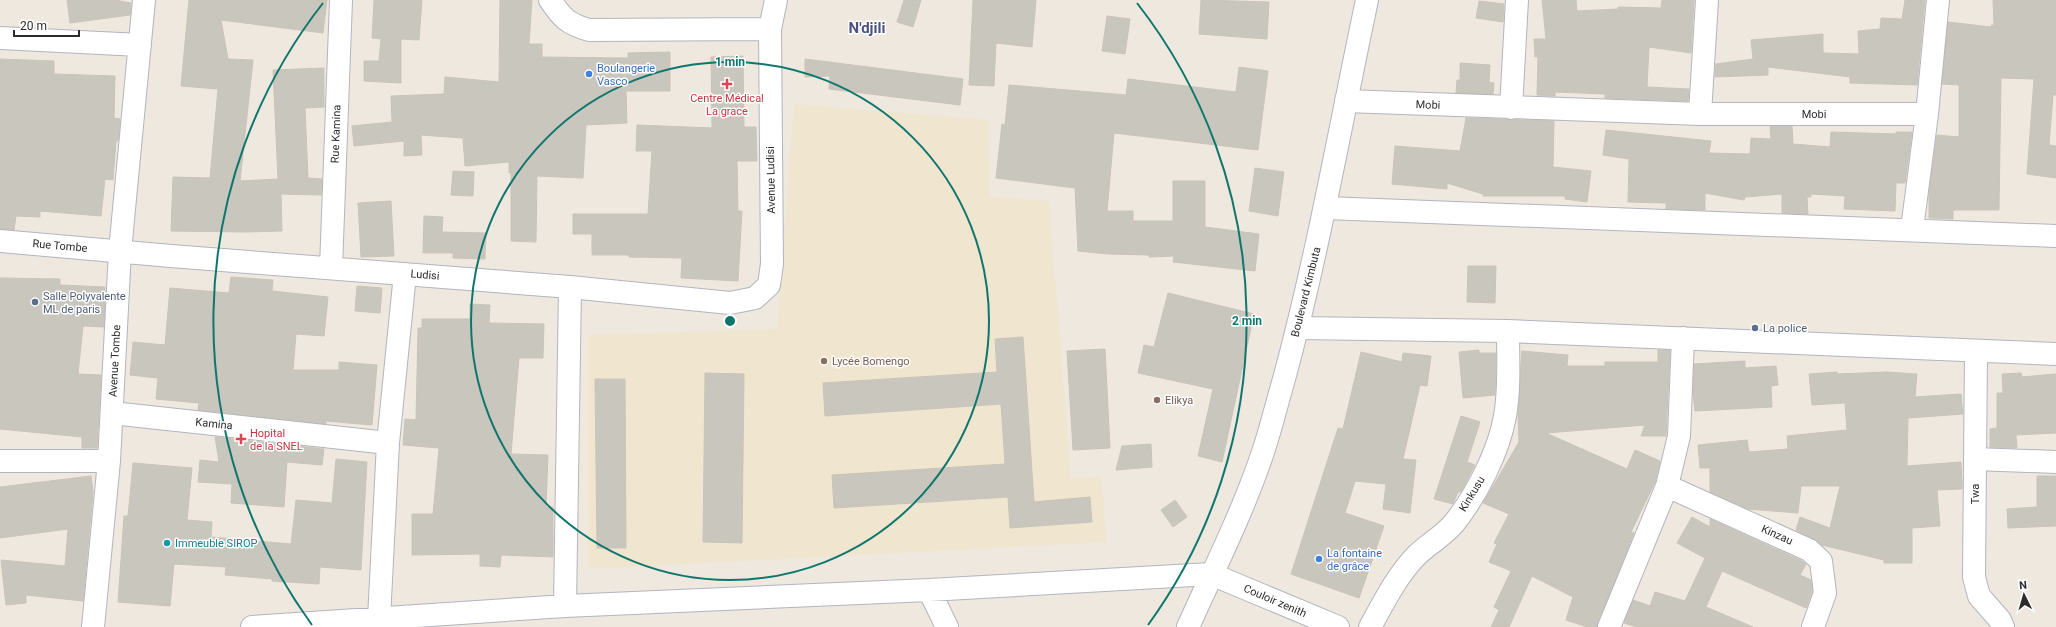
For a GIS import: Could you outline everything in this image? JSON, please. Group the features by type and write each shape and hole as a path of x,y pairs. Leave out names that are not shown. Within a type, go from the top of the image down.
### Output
{"street":[{"name":"Avenue Tombe","path":"93,627 109,461 120,252 144,0"},
{"name":"Rue Kamina","path":"331,268 341,0"},
{"path":"550,0 559,14 572,25 589,30 770,29"},
{"name":"Avenue Ludisi","path":"730,303 755,298 769,285 772,264 770,29 776,0"},
{"name":"Boulevard Kimbuta","path":"1188,627 1234,525 1264,451 1298,328 1326,208 1367,0"},
{"path":"1511,108 1517,0"},
{"path":"1700,114 1707,0"},
{"path":"1912,229 1927,114 1938,0"},
{"path":"0,38 140,45"},
{"name":"Mobi","path":"1346,101 1700,114 1927,114"},
{"path":"1326,208 1912,229 2056,236"},
{"name":"Rue Tombe","path":"0,241 120,252"},
{"name":"Ludisi","path":"120,252 570,287 730,303"},
{"path":"379,619 388,443 405,274"},
{"path":"565,606 570,287"},
{"path":"1298,328 1508,331 1976,352 2056,354"},
{"name":"Kinkusu","path":"1370,627 1399,576 1417,555 1454,523 1472,495 1493,456 1505,416 1508,331"},
{"path":"1610,627 1666,486 1679,436 1683,338"},
{"name":"Twa","path":"1976,352 1974,577 1979,596 2000,620 2003,627"},
{"name":"Kamina","path":"112,413 388,443"},
{"path":"1975,460 2056,462"},
{"path":"0,462 109,461"},
{"name":"Kinzau","path":"1666,486 1809,550 1815,555 1821,561 1825,593 1813,627"},
{"path":"252,627 565,606 929,590 1211,574"},
{"name":"Couloir zenith","path":"1211,574 1338,627"},
{"path":"929,590 947,627"}],"shaded area":[{"name":"Lycée Bomengo","path":"794,104 988,120 990,197 1049,201 1071,478 1102,477 1106,542 588,569 588,335 777,329"}],"building":[{"path":"67,0 115,0 131,3 130,15 70,23"},
{"path":"189,0 327,0 323,33 221,20 228,59 253,60 240,181 278,179 273,70 324,68 324,107 305,108 308,178 322,179 321,195 281,194 282,231 171,231 173,177 210,178 218,89 181,86"},
{"path":"374,0 422,0 419,40 401,39 401,83 364,81 364,61 379,61 381,39 372,38"},
{"path":"500,0 532,0 529,44 542,44 542,57 628,58 628,53 670,52 670,91 626,91 627,123 586,125 583,178 537,176 536,242 511,241 511,173 509,173 509,162 465,166 463,138 421,135 422,155 404,156 404,141 354,146 352,126 392,122 391,96 444,94 445,77 499,82"},
{"path":"904,0 921,0 913,27 897,22"},
{"path":"973,0 1036,0 1032,47 996,43 994,86 969,85"},
{"path":"1201,0 1269,2 1267,39 1199,34"},
{"path":"1542,0 1576,0 1577,11 1618,9 1618,7 1661,8 1662,0 1694,0 1691,53 1649,47 1647,87 1689,89 1688,101 1605,98 1605,94 1555,92 1555,96 1537,95 1538,57 1535,57 1534,39 1546,39"},
{"path":"1905,0 1925,0 1917,85 1850,83 1850,77 1768,67 1768,75 1715,77 1716,64 1753,59 1751,40 1823,34 1823,53 1859,54 1858,31 1880,29 1881,18 1902,19"},
{"path":"1993,0 2056,0 2056,95 2053,95 2049,145 2056,146 2056,178 2027,174 2034,79 2001,78 1999,210 1953,210 1953,219 1929,218 1929,192 1937,135 1959,137 1959,85 1942,84 1948,22 1991,27 1991,25 1994,25"},
{"path":"1479,1 1504,4 1503,22 1476,18"},
{"path":"1107,16 1130,19 1125,54 1102,51"},
{"path":"743,56 744,127 756,127 757,161 737,161 738,211 742,211 738,281 681,278 682,258 629,257 629,255 592,255 592,234 573,234 573,214 648,214 652,151 636,151 637,125 712,128 711,57"},
{"path":"0,59 54,61 54,74 115,76 114,118 120,119 118,141 116,141 113,180 105,179 101,216 40,211 40,217 16,216 14,230 0,229"},
{"path":"805,59 963,79 960,105 829,89 830,76 805,77"},
{"path":"1460,63 1490,65 1489,82 1494,83 1493,94 1456,93 1457,80 1460,80"},
{"path":"1239,67 1268,71 1258,150 1114,133 1107,211 1133,211 1133,221 1173,221 1173,181 1205,181 1205,227 1259,234 1255,271 1173,262 1174,256 1149,257 1149,255 1108,254 1078,251 1075,188 996,178 1002,124 1005,125 1009,85 1126,95 1128,79 1236,92"},
{"path":"1466,118 1554,121 1553,167 1591,171 1587,202 1565,199 1565,196 1483,196 1483,194 1447,183 1447,189 1392,184 1395,146 1460,151"},
{"path":"1770,126 1792,126 1793,144 1830,147 1831,132 1896,134 1896,132 1912,132 1905,183 1896,183 1895,211 1844,209 1845,196 1811,194 1811,197 1807,197 1808,214 1782,213 1782,194 1745,197 1744,200 1705,193 1705,210 1666,209 1666,203 1628,202 1629,159 1603,155 1606,130 1711,141 1709,153 1750,154 1751,138 1771,139"},
{"path":"1255,168 1284,172 1278,216 1249,211"},
{"path":"453,171 474,172 473,196 451,195"},
{"path":"391,201 394,256 361,257 358,203"},
{"path":"424,216 443,217 442,232 486,233 485,259 453,258 453,253 423,253"},
{"path":"1468,266 1496,266 1495,303 1467,302"},
{"path":"231,277 273,280 272,291 328,297 324,336 296,334 293,370 339,370 339,362 377,365 372,425 326,421 326,424 198,410 199,403 156,399 158,378 130,375 133,342 165,345 170,288 229,293"},
{"path":"0,278 60,279 60,285 105,287 104,327 83,326 78,374 101,375 97,448 82,448 82,437 0,429"},
{"path":"357,286 382,288 380,313 355,311"},
{"path":"1168,293 1254,314 1222,462 1198,456 1213,389 1138,373 1144,345 1154,347"},
{"path":"470,304 490,305 489,323 544,324 543,358 519,358 511,454 548,455 546,507 553,507 553,557 501,555 500,567 480,566 480,554 412,555 412,514 433,514 439,448 403,445 405,419 416,420 418,328 422,328 422,319 470,319"},
{"path":"1023,337 1034,502 1090,497 1092,522 1010,528 1008,497 834,508 832,475 1005,464 1001,404 825,416 823,383 997,372 995,339"},
{"path":"1105,349 1110,448 1073,450 1067,351"},
{"path":"1479,350 1479,353 1496,353 1495,395 1463,398 1459,352"},
{"path":"1658,350 1670,350 1666,436 1641,436 1645,425 1546,433 1627,469 1635,450 1660,461 1655,482 1631,532 1634,533 1597,627 1587,627 1566,620 1573,597 1532,576 1509,627 1491,627 1499,610 1494,607 1511,571 1489,562 1497,544 1494,543 1509,514 1483,503 1519,442 1518,413 1522,351 1568,355 1567,366 1605,366 1605,362 1658,362"},
{"path":"1361,352 1402,362 1403,353 1431,356 1427,386 1420,385 1403,459 1416,460 1410,513 1383,509 1386,484 1355,481 1345,513 1384,526 1359,598 1291,574 1338,428 1343,429"},
{"path":"1745,361 1745,368 1776,366 1778,385 1771,386 1772,407 1695,411 1693,394 1694,364"},
{"path":"1837,372 1837,374 1887,372 1917,374 1915,397 1961,394 1963,414 1908,418 1907,466 1961,462 1962,483 1962,489 1937,490 1940,526 1912,528 1912,563 1884,563 1884,560 1822,545 1796,530 1800,517 1830,528 1840,486 1801,486 1798,513 1748,509 1710,492 1710,468 1700,468 1698,445 1747,440 1749,452 1788,449 1787,436 1847,430 1845,403 1812,405 1809,374"},
{"path":"705,373 744,374 742,543 703,542"},
{"path":"2021,373 2022,377 2056,374 2056,433 2016,435 2017,448 1990,447 1990,429 1997,428 1997,393 2003,393 2002,374"},
{"path":"595,379 625,379 626,548 597,548"},
{"path":"1461,416 1480,422 1467,462 1475,465 1461,492 1458,492 1453,504 1434,499"},
{"path":"215,437 324,449 322,465 287,462 284,507 231,503 232,484 198,482 200,460 219,462"},
{"path":"1151,444 1152,467 1116,470 1122,446"},
{"path":"336,459 367,462 361,570 320,567 319,584 272,581 272,579 225,575 226,567 174,564 170,606 118,602 124,516 128,516 133,463 192,468 187,520 212,522 211,537 291,544 296,500 332,503"},
{"path":"91,476 93,492 83,601 26,595 26,603 6,605 1,560 65,566 68,529 0,538 0,487"},
{"path":"2037,476 2056,476 2056,526 2008,528 2007,509 2037,507"},
{"path":"1175,500 1187,517 1173,527 1161,510"},
{"path":"1692,517 1710,527 1710,519 1806,564 1800,575 1811,580 1812,592 1806,608 1722,571 1706,607 1753,627 1637,627 1624,623 1633,600 1650,606 1655,592 1685,601 1705,558 1677,543"}],"place":[{"name":"Boulangerie Vasco","path":"589,74"},
{"name":"Centre Médical La grace","path":"727,84"},
{"name":"Salle Polyvalente ML de paris","path":"35,302"},
{"name":"La police","path":"1755,328"},
{"name":"Lycée Bomengo","path":"824,361"},
{"name":"Elikya","path":"1157,400"},
{"name":"Hopital de la SNEL","path":"241,439"},
{"name":"Immeuble SIROP","path":"167,543"},
{"name":"La fontaine de grâce","path":"1319,559"}],"district":[{"name":"N'djili","path":"867,28"}]}
